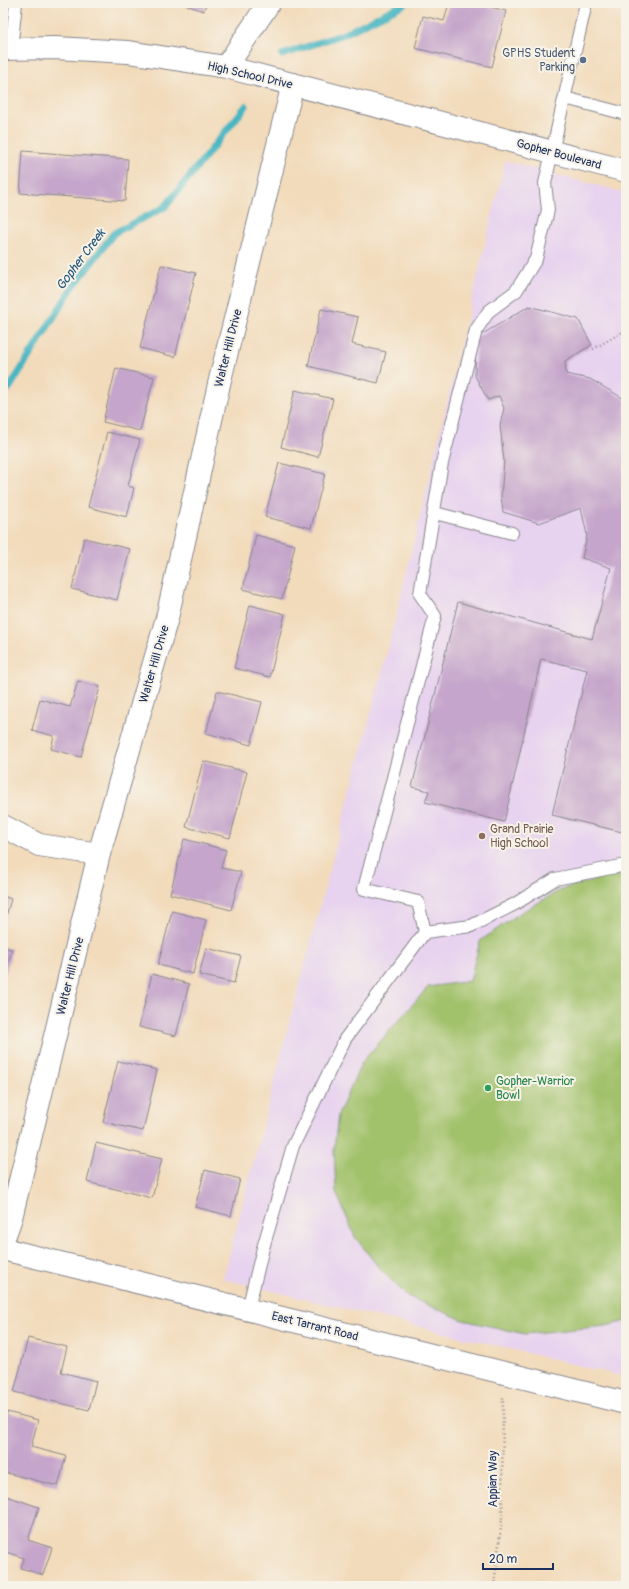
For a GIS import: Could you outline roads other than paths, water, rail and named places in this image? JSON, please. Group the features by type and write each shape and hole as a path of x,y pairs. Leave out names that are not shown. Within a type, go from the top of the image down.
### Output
{"street":[{"path":"226,68 269,3"},
{"name":"High School Drive","path":"7,49 55,48 128,52 226,68 491,136"},
{"name":"Walter Hill Drive","path":"3,1240 11,1218 99,854 168,618 219,384 293,84"},
{"name":"Gopher Boulevard","path":"491,136 626,171"},
{"path":"3,826 39,845 99,854"},
{"name":"East Tarrant Road","path":"3,1249 626,1403"}],"lane":[{"path":"7,49 16,3"},
{"path":"425,932 418,902 364,889 435,616 420,594 435,513 442,463 476,330 489,311 516,290 536,259 548,210 545,183 586,3"},
{"path":"564,98 626,114"},
{"path":"435,513 512,533"},
{"path":"248,1309 263,1248 293,1146 345,1039 425,932 471,926 515,904 555,879 626,865"}],"waterway":[{"name":"Gopher Creek","path":"282,55 344,34 406,3"},
{"name":"Gopher Creek","path":"3,394 10,387 70,291 114,233 165,207 246,106"}],"place":[{"name":"GPHS Student Parking","path":"583,60"},
{"name":"Grand Prairie High School","path":"482,836"},
{"name":"Gopher-Warrior Bowl","path":"488,1088"}]}
